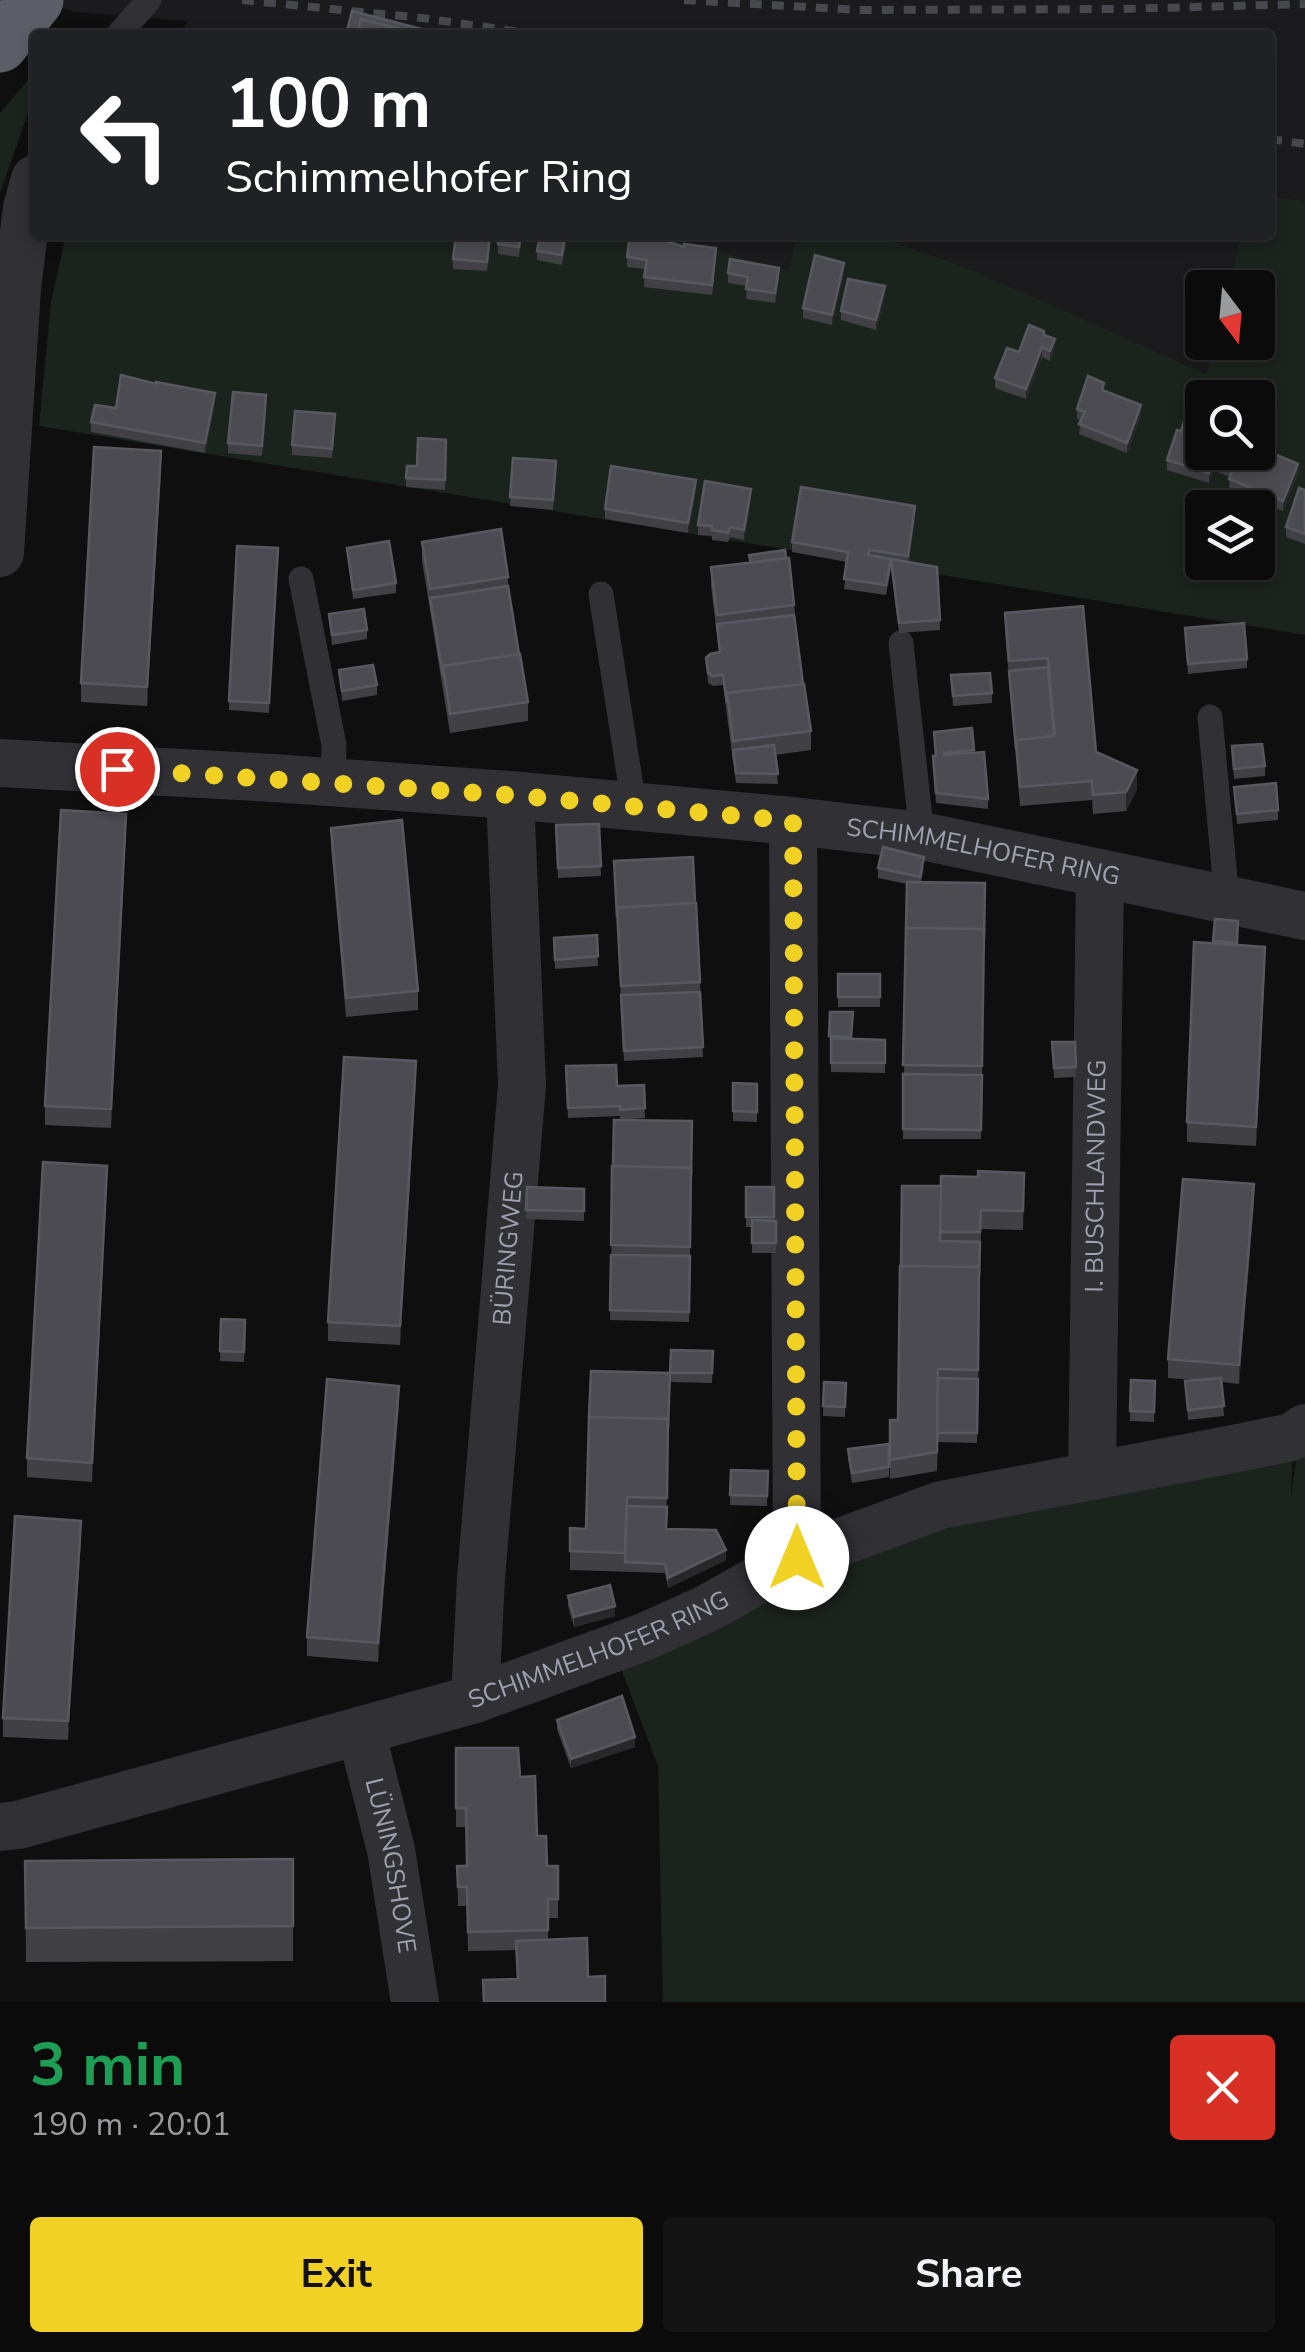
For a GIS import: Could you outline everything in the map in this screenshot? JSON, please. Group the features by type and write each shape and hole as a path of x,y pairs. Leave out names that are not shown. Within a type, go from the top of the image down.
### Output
{"street":[{"path":"0,552 18,288 30,212"},
{"name":"SCHIMMELHOFER RING","path":"0,763 510,795 922,836 1305,916"},
{"name":"BÜRINGWEG","path":"475,1699 480,1578 522,1085 510,795"},
{"path":"793,821 797,1558"},
{"name":"I. BUSCHLANDWEG","path":"1092,1476 1100,875"},
{"name":"SCHIMMELHOFER RING","path":"0,1827 475,1699 644,1637 708,1608 797,1558 941,1505 1292,1437 1305,1428"},
{"name":"LÜNINGSHOVE","path":"362,1731 391,1850 415,2002"}],"lane":[{"path":"122,30 149,0"},
{"path":"302,579 334,745 333,782"},
{"path":"600,594 634,806"},
{"path":"901,643 922,836"},
{"path":"1210,717 1226,900"}],"shaded area":[{"path":"38,0 1305,0 1305,201 1275,197 1275,30 182,30 188,21 76,12"},
{"path":"30,78 30,110 0,193 0,113"},
{"path":"1275,197 1305,201 1305,635 39,426 51,302 65,240 679,240 789,271 795,240 888,240 966,267 1206,374 1210,360 1275,360 1275,270 1233,270 1239,240 1275,240"},
{"path":"678,240 795,240 789,272"},
{"path":"888,240 1239,240 1233,270 1185,270 1185,360 1211,360 1207,375 966,267"},
{"path":"1293,1448 1291,1499 1297,1449 1305,1449 1305,2002 663,2002 658,1766 615,1653 943,1506"}],"building":[{"path":"352,11 425,30 403,30 361,19 358,30 347,30"},
{"path":"361,19 403,30 358,30"},
{"path":"455,240 489,240 487,262 453,259"},
{"path":"499,240 520,240 519,247 498,244"},
{"path":"539,240 564,240 562,255 537,251"},
{"path":"629,240 663,240 684,247 716,248 712,285 644,277 647,260 627,257"},
{"path":"815,255 844,263 832,315 803,308"},
{"path":"730,259 779,268 775,293 746,289 748,277 728,273"},
{"path":"848,279 885,286 876,320 841,311"},
{"path":"1029,325 1055,339 1050,351 1042,347 1026,389 995,378 1007,348 1019,352"},
{"path":"121,375 215,393 205,443 91,422 95,405 116,408"},
{"path":"1088,376 1104,383 1102,390 1141,405 1127,443 1079,424 1085,412 1077,409"},
{"path":"233,392 266,395 262,446 228,443"},
{"path":"295,411 335,414 332,449 292,445"},
{"path":"1185,418 1185,466 1167,460 1177,430 1181,431"},
{"path":"418,438 446,440 445,480 406,478 407,466 417,466"},
{"path":"94,447 161,451 147,687 81,683"},
{"path":"1275,454 1298,464 1283,501 1275,498 1275,490 1256,490 1229,479 1232,470 1275,470"},
{"path":"513,458 556,461 553,500 510,497"},
{"path":"611,466 696,480 688,523 605,509"},
{"path":"705,481 751,489 744,530 730,527 728,533 698,525"},
{"path":"801,487 915,506 908,556 869,550 868,555 891,559 886,585 844,579 848,552 792,542"},
{"path":"1299,488 1305,490 1305,534 1286,527"},
{"path":"501,529 508,577 430,589 422,542"},
{"path":"389,541 396,583 353,590 347,548"},
{"path":"237,546 278,548 269,703 229,701"},
{"path":"785,550 786,558 751,563 749,555"},
{"path":"789,558 794,605 717,615 711,567"},
{"path":"891,559 937,567 940,620 899,623"},
{"path":"508,586 519,654 443,666 443,676 430,598"},
{"path":"1083,606 1096,752 1137,770 1126,792 1093,795 1092,781 1020,787 1016,740 1055,736 1048,658 1009,661 1005,613"},
{"path":"364,609 367,630 332,635 329,614"},
{"path":"794,615 803,684 727,693 727,703 723,675 708,673 706,658 720,652 717,624"},
{"path":"1244,623 1247,659 1188,664 1185,628"},
{"path":"520,654 528,702 450,714 443,666"},
{"path":"373,665 377,685 342,691 339,670"},
{"path":"1048,667 1054,736 1016,740 1016,749 1009,671"},
{"path":"990,673 992,693 953,696 951,675"},
{"path":"804,684 811,731 733,741 727,693"},
{"path":"972,728 974,750 944,755 984,752 988,799 936,793 934,732"},
{"path":"1262,744 1265,766 1234,769 1232,746"},
{"path":"774,745 778,774 736,773 733,750"},
{"path":"1276,783 1278,810 1237,814 1234,787"},
{"path":"61,810 126,814 111,1109 45,1106"},
{"path":"402,820 418,991 346,998 331,828"},
{"path":"599,824 601,866 558,868 556,825"},
{"path":"883,847 924,857 920,877 878,868"},
{"path":"693,857 695,903 617,908 617,917 614,861"},
{"path":"907,882 985,883 984,938 984,929 906,928"},
{"path":"696,903 700,982 621,986 617,908"},
{"path":"1215,919 1238,921 1237,943 1213,941"},
{"path":"906,928 984,929 982,1066 903,1065"},
{"path":"597,935 598,956 555,960 554,938"},
{"path":"1194,942 1265,947 1256,1127 1187,1122"},
{"path":"838,974 880,974 880,997 838,997"},
{"path":"700,992 703,1047 624,1051 621,995"},
{"path":"830,1012 853,1012 851,1037 829,1036"},
{"path":"831,1038 885,1040 885,1063 831,1063"},
{"path":"1052,1042 1075,1042 1076,1067 1054,1068"},
{"path":"344,1057 416,1061 400,1326 328,1322"},
{"path":"616,1065 617,1086 644,1085 645,1108 568,1108 566,1066"},
{"path":"903,1074 982,1075 981,1130 903,1129"},
{"path":"733,1083 757,1084 757,1112 733,1111"},
{"path":"614,1120 692,1121 691,1177 691,1168 613,1166"},
{"path":"43,1162 107,1166 92,1463 27,1458"},
{"path":"612,1166 691,1168 690,1247 611,1245"},
{"path":"978,1171 1024,1173 1023,1211 981,1210 980,1232 940,1232 941,1176 978,1177"},
{"path":"1183,1179 1254,1184 1239,1365 1168,1359"},
{"path":"902,1186 941,1186 940,1241 980,1242 979,1276 979,1267 901,1266"},
{"path":"527,1187 584,1189 584,1211 526,1210"},
{"path":"746,1187 774,1187 774,1217 746,1217"},
{"path":"752,1220 776,1221 776,1243 752,1243"},
{"path":"611,1255 690,1256 689,1312 610,1310"},
{"path":"900,1266 979,1267 978,1370 938,1369 937,1452 890,1460 890,1420 898,1420"},
{"path":"221,1319 245,1320 244,1352 220,1351"},
{"path":"671,1350 713,1351 712,1373 670,1373"},
{"path":"591,1371 670,1373 668,1429 668,1419 589,1417"},
{"path":"938,1378 978,1379 977,1433 937,1433"},
{"path":"1221,1378 1224,1406 1188,1410 1185,1381"},
{"path":"327,1379 399,1386 378,1643 307,1637"},
{"path":"1131,1380 1155,1381 1154,1412 1130,1411"},
{"path":"824,1382 846,1383 845,1407 823,1406"},
{"path":"589,1417 668,1419 667,1498 627,1497 625,1553 570,1551 570,1528 586,1529"},
{"path":"889,1444 889,1467 852,1473 848,1449"},
{"path":"731,1470 768,1471 767,1496 730,1495"},
{"path":"627,1506 667,1507 666,1529 716,1530 726,1550 668,1578 665,1564 625,1562"},
{"path":"15,1516 81,1521 68,1721 3,1718"},
{"path":"610,1585 615,1606 574,1617 568,1596"},
{"path":"622,1696 635,1737 571,1759 557,1720"},
{"path":"456,1748 518,1748 520,1777 535,1776 537,1836 546,1836 547,1866 558,1866 558,1899 548,1899 548,1930 468,1932 467,1887 458,1887 457,1866 467,1866 466,1808 456,1808"},
{"path":"293,1859 293,1926 26,1928 25,1861"},
{"path":"587,1938 588,1977 605,1976 605,2002 484,2002 483,1980 518,1979 516,1941"}],"railway":[{"path":"242,0 507,30"},
{"path":"684,0 859,10 1305,4"},
{"path":"1275,140 1305,144"}],"route":[{"path":"117,769 510,795 793,821 797,1558"}]}
